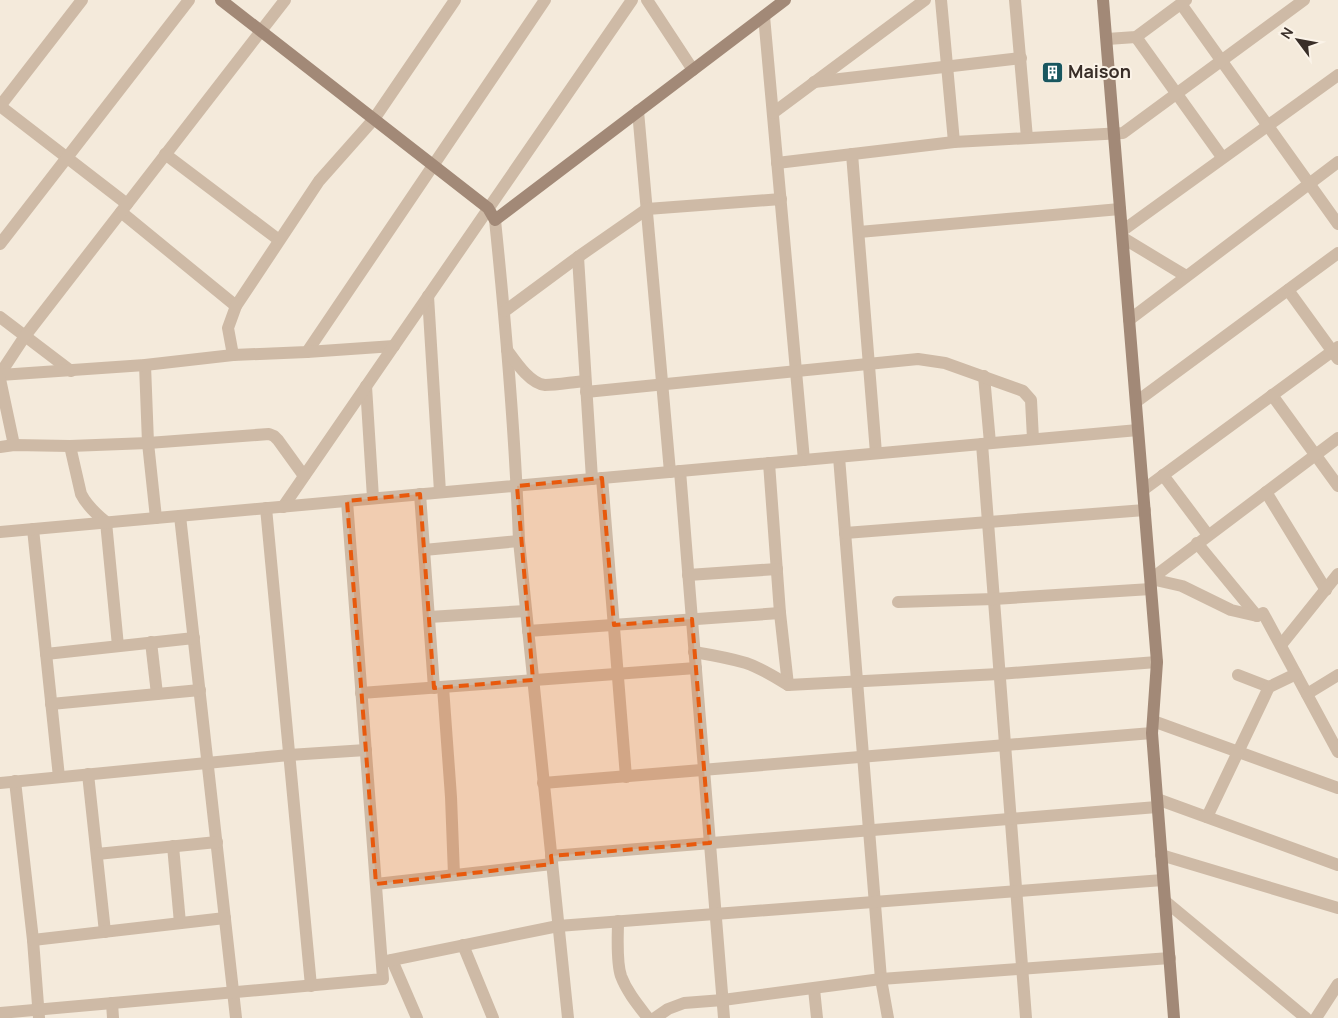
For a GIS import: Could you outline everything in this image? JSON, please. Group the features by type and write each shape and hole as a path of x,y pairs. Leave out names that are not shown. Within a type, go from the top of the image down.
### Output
{"street":[{"path":"82,0 0,106 67,158 236,306"},
{"path":"0,244 189,0"},
{"path":"221,0 488,208 495,220 505,311 519,541 568,1018"},
{"path":"14,445 0,376 25,336 285,0"},
{"path":"233,355 228,328 236,306 319,181 374,119 455,0"},
{"path":"307,352 545,0"},
{"path":"283,507 632,0"},
{"path":"646,0 693,70"},
{"path":"495,220 785,0"},
{"path":"773,113 925,0"},
{"path":"941,0 954,142"},
{"path":"1015,0 1027,138"},
{"path":"1103,0 1157,662 1152,727 1174,1018"},
{"path":"777,163 954,142 1123,133 1304,0"},
{"path":"1107,40 1136,37 1183,2 1222,61 1338,224"},
{"path":"764,16 804,460"},
{"path":"1136,37 1222,158"},
{"path":"814,82 1021,58"},
{"path":"1122,234 1222,158 1338,75"},
{"path":"638,111 662,385 688,575 724,1018"},
{"path":"165,154 279,240"},
{"path":"852,154 876,453"},
{"path":"1129,320 1338,162"},
{"path":"505,311 647,209 781,198"},
{"path":"859,232 1120,209"},
{"path":"1122,234 1186,276"},
{"path":"1136,402 1338,253"},
{"path":"578,257 585,386 614,625 626,777"},
{"path":"1143,490 1336,352 1288,290"},
{"path":"428,296 440,492"},
{"path":"0,317 71,371"},
{"path":"0,376 145,365 233,355 394,346"},
{"path":"507,350 524,372 543,385 662,385 918,360 945,363 1023,391 1031,400 1033,439"},
{"path":"145,365 148,443 156,518"},
{"path":"984,376 988,522 1026,1018"},
{"path":"366,386 373,498"},
{"path":"1272,396 1338,486"},
{"path":"0,532 1138,430"},
{"path":"0,448 14,445 70,446 148,443 269,434 278,440 304,476"},
{"path":"1151,584 1197,543 1338,438"},
{"path":"70,446 81,494 90,508 106,522 118,646"},
{"path":"839,456 881,979 888,1018"},
{"path":"769,463 780,613 788,685"},
{"path":"1163,475 1208,535"},
{"path":"1266,492 1326,590"},
{"path":"420,494 429,617 451,797 454,875"},
{"path":"346,501 376,884 387,961 417,1018"},
{"path":"266,508 311,986"},
{"path":"846,533 1145,510"},
{"path":"180,516 236,1018"},
{"path":"33,529 59,777"},
{"path":"424,550 519,541"},
{"path":"1197,543 1258,616"},
{"path":"688,575 777,569"},
{"path":"1281,646 1338,574"},
{"path":"898,602 994,599 1151,584 1182,586 1231,610 1258,616 1264,613 1336,746"},
{"path":"429,617 526,611"},
{"path":"528,631 780,613"},
{"path":"46,654 194,638"},
{"path":"151,642 157,694"},
{"path":"694,652 747,663 788,685 999,674 1157,662"},
{"path":"361,693 696,668"},
{"path":"1207,817 1270,687 1296,674"},
{"path":"1238,675 1270,687"},
{"path":"1307,694 1338,675"},
{"path":"51,704 200,690"},
{"path":"543,783 1005,746 1152,727 1238,752 1338,788"},
{"path":"0,782 290,755 366,750"},
{"path":"88,774 105,932"},
{"path":"15,781 33,940 39,1014"},
{"path":"376,884 454,875 551,860 710,843 1010,819 1157,803 1207,817 1338,865"},
{"path":"97,854 217,842"},
{"path":"173,846 180,923"},
{"path":"1161,855 1338,908"},
{"path":"387,961 558,926 1163,880"},
{"path":"1165,901 1306,1018"},
{"path":"33,940 225,918"},
{"path":"618,921 617,945 620,974 630,995 648,1018"},
{"path":"463,945 493,1018"},
{"path":"655,1018 668,1009 684,1003 814,989 881,979 1170,958"},
{"path":"0,1013 39,1014 112,1003 383,979 387,961"},
{"path":"1316,1018 1338,984"},
{"path":"814,989 817,1018"},
{"path":"112,1003 113,1018"}],"highlighted area":[{"path":"602,478 614,625 692,619 710,843 551,856 552,864 376,884 347,501 420,494 434,688 533,680 517,486"}],"place":[{"name":"Maison","path":"1052,72"}]}
